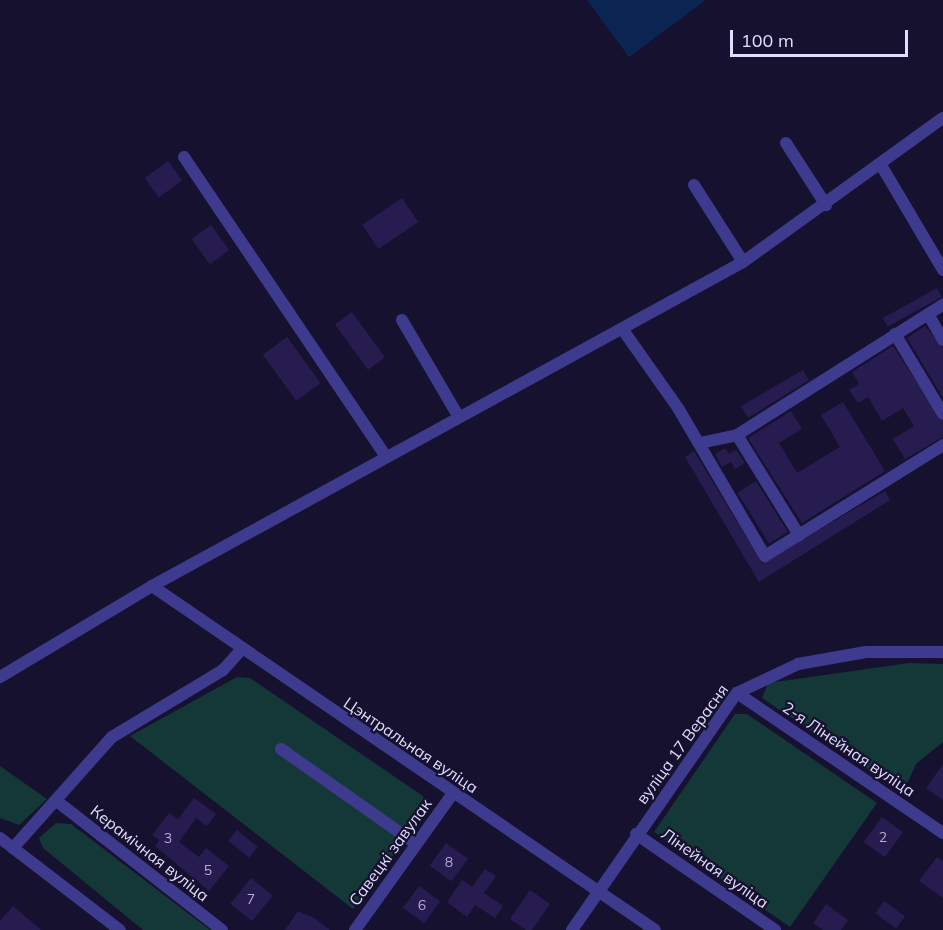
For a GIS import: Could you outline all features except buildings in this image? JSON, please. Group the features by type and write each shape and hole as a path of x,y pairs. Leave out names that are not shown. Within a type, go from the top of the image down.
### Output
{"street":[{"path":"0,676 152,586 458,416 623,330 743,262 826,205 943,118"},
{"path":"786,143 826,205"},
{"path":"184,157 386,456"},
{"path":"881,165 943,270"},
{"path":"694,185 743,262"},
{"path":"700,442 737,435 943,305"},
{"path":"928,315 943,340"},
{"path":"402,320 458,416"},
{"path":"623,330 700,442 765,556 943,446"},
{"path":"895,334 943,414"},
{"path":"737,435 799,535"},
{"name":"Цэнтральная вуліца","path":"152,586 241,650 654,930"},
{"path":"13,848 58,802 112,737 223,670 241,650"},
{"name":"вуліца 17 Верасня","path":"572,930 596,890 737,693 798,664 866,652 943,652"},
{"name":"2-я Лінейная вуліца","path":"737,693 943,832"},
{"path":"281,749 416,844"},
{"name":"Савецкі завулак","path":"355,930 453,793"},
{"name":"Керамічная вуліца","path":"58,802 222,930"},
{"name":"Лінейная вуліца","path":"636,834 776,930"},
{"path":"0,838 120,930"}],"green space":[{"path":"909,663 943,664 943,742 916,764 903,793 762,698 768,683"},
{"path":"237,677 250,678 423,796 425,813 353,909 130,736"},
{"path":"735,714 747,714 877,803 790,927 654,832"},
{"path":"0,766 47,799 19,825 0,818"},
{"path":"56,823 71,824 210,930 143,930 43,848 39,838"}],"water":[{"path":"587,0 706,0 629,57"}]}
